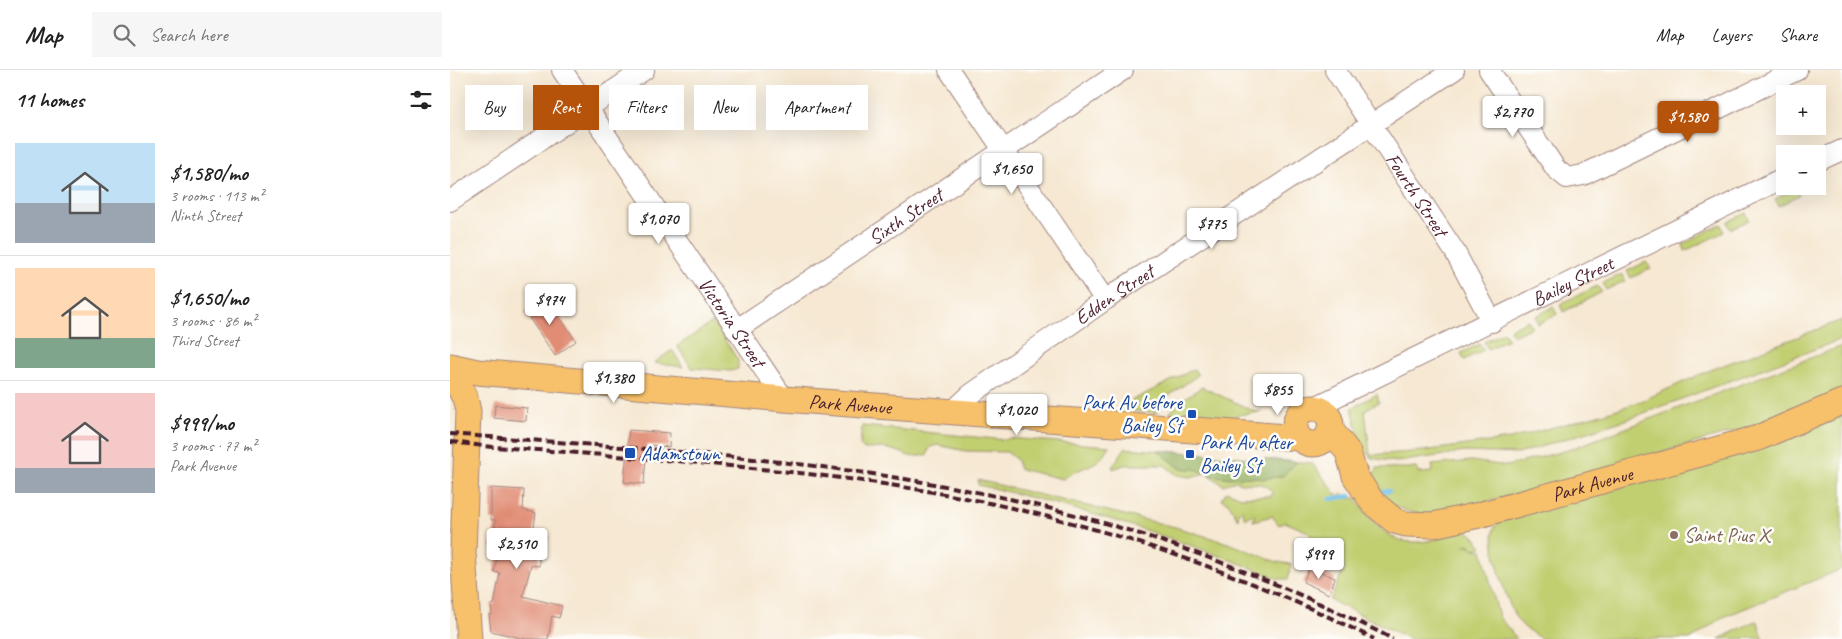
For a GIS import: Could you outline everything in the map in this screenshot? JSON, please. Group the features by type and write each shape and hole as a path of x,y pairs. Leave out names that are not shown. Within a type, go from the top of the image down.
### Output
{"main road":[{"name":"Park Avenue","path":"450,368 784,399 1253,436 1276,430 1313,427 1348,452 1355,476 1373,503 1391,518 1406,524 1433,525 1478,515 1758,438 1842,402"},
{"path":"450,368 465,398 469,436 463,503 463,553 469,639"}],"street":[{"name":"Victoria Street","path":"562,70 572,85"},
{"path":"599,99 644,70"},
{"path":"949,70 1105,300"},
{"name":"Sixth Street","path":"736,330 1123,70"},
{"name":"Fourth Street","path":"1335,70 1456,252 1492,322"},
{"name":"Edden Street","path":"953,411 970,396 1105,300 1454,70"},
{"path":"1489,70 1556,169 1567,178 1583,175 1797,70"},
{"name":"Victoria Street","path":"599,125 784,399"},
{"path":"450,201 553,130"},
{"path":"1826,157 1842,150"},
{"name":"Bailey Street","path":"1313,427 1361,386 1776,181"}],"green space":[{"path":"1783,195 1799,195 1779,206 1775,199"},
{"path":"1746,213 1749,220 1730,229 1727,222"},
{"path":"1721,224 1724,232 1685,251 1683,244"},
{"path":"1646,262 1651,268 1631,278 1627,271"},
{"path":"1622,274 1625,281 1606,290 1603,283"},
{"path":"1597,286 1602,292 1563,312 1560,304"},
{"path":"1553,307 1557,314 1538,324 1536,316"},
{"path":"1528,320 1532,327 1513,336 1510,329"},
{"path":"1842,320 1842,339 1628,419 1518,454 1465,452 1397,462 1371,458 1362,447 1352,408 1377,394 1379,402 1365,410 1370,455 1423,451 1510,439 1639,402 1708,371"},
{"path":"713,322 738,360 738,369 731,371 692,368 677,346"},
{"path":"1504,332 1508,339 1488,349 1484,342"},
{"path":"1480,344 1484,350 1464,360 1461,353"},
{"path":"1842,346 1842,391 1774,420 1501,499 1426,514 1409,512 1394,506 1381,495 1358,459 1372,466 1371,471 1375,473 1377,468 1416,468 1418,473 1433,472 1432,465 1471,461 1507,466 1568,450"},
{"path":"672,350 683,367 654,363"},
{"path":"1194,369 1198,375 1167,397 1157,413 1133,411 1131,401"},
{"path":"1202,387 1256,412 1262,411 1254,413 1238,415 1230,419 1169,414 1180,401"},
{"name":"Saint Pius X","path":"1842,413 1842,569 1721,618 1692,639 1541,639 1525,628 1517,619 1508,601 1496,560 1493,537 1494,529 1500,522"},
{"path":"862,426 1006,440 1008,438 1109,446 1106,453 1096,462 1063,479 1019,469 1017,460 1007,452 966,451 937,445 930,447 927,455 915,457 889,449 865,449 860,446"},
{"path":"1125,448 1312,463 1338,496 1343,493 1346,498 1356,498 1381,529 1390,536 1412,542 1440,538 1460,531 1469,532 1476,537 1482,547 1474,549 1482,550 1499,617 1517,639 1410,639 1330,600 1345,567 1327,556 1308,532 1285,522 1279,525 1272,516 1253,521 1255,515 1252,515 1245,519 1242,510 1239,511 1238,519 1228,503 1221,499 1227,491 1241,497 1271,496 1273,493 1264,485 1246,484 1236,481 1223,485 1206,473 1190,477 1177,475 1164,465 1124,465 1113,469 1112,467"},
{"path":"1157,450 1297,462 1283,476 1263,479 1253,477 1231,478 1214,476 1194,469 1181,469"},
{"path":"978,480 1175,527 1231,544 1277,562 1291,564 1288,579 1279,579 1168,538 1093,514 978,485"},
{"path":"1755,621 1758,622 1763,638 1719,639"}],"building":[{"path":"546,297 576,341 555,356 525,312"},
{"path":"495,405 527,408 526,421 494,418"},
{"path":"629,430 670,433 669,447 647,445 644,484 624,482"},
{"path":"491,488 524,490 523,510 536,513 533,534 545,536 539,557 539,566 531,565 523,596 562,606 559,618 552,616 548,639 525,639 491,631 489,614 492,615 491,604 494,605 500,573 494,572 499,549 491,547 496,520 491,520"},
{"path":"1310,567 1335,578 1329,594 1303,582"}],"waterway":[{"path":"1378,492 1389,491"},
{"path":"1330,499 1350,496"}],"railway":[{"path":"450,434 668,451 812,466 956,488 1027,503 1121,528 1214,560 1305,597 1393,639"},
{"path":"450,442 487,447 641,458 781,471 886,484 979,501 1038,514 1153,547 1265,589 1374,639"}],"place":[{"name":"Park Av before Bailey St","path":"1192,414"},
{"name":"Adamstown","path":"630,453"},
{"name":"Park Av after Bailey St","path":"1190,454"},
{"name":"Saint Pius X","path":"1674,535"}]}
